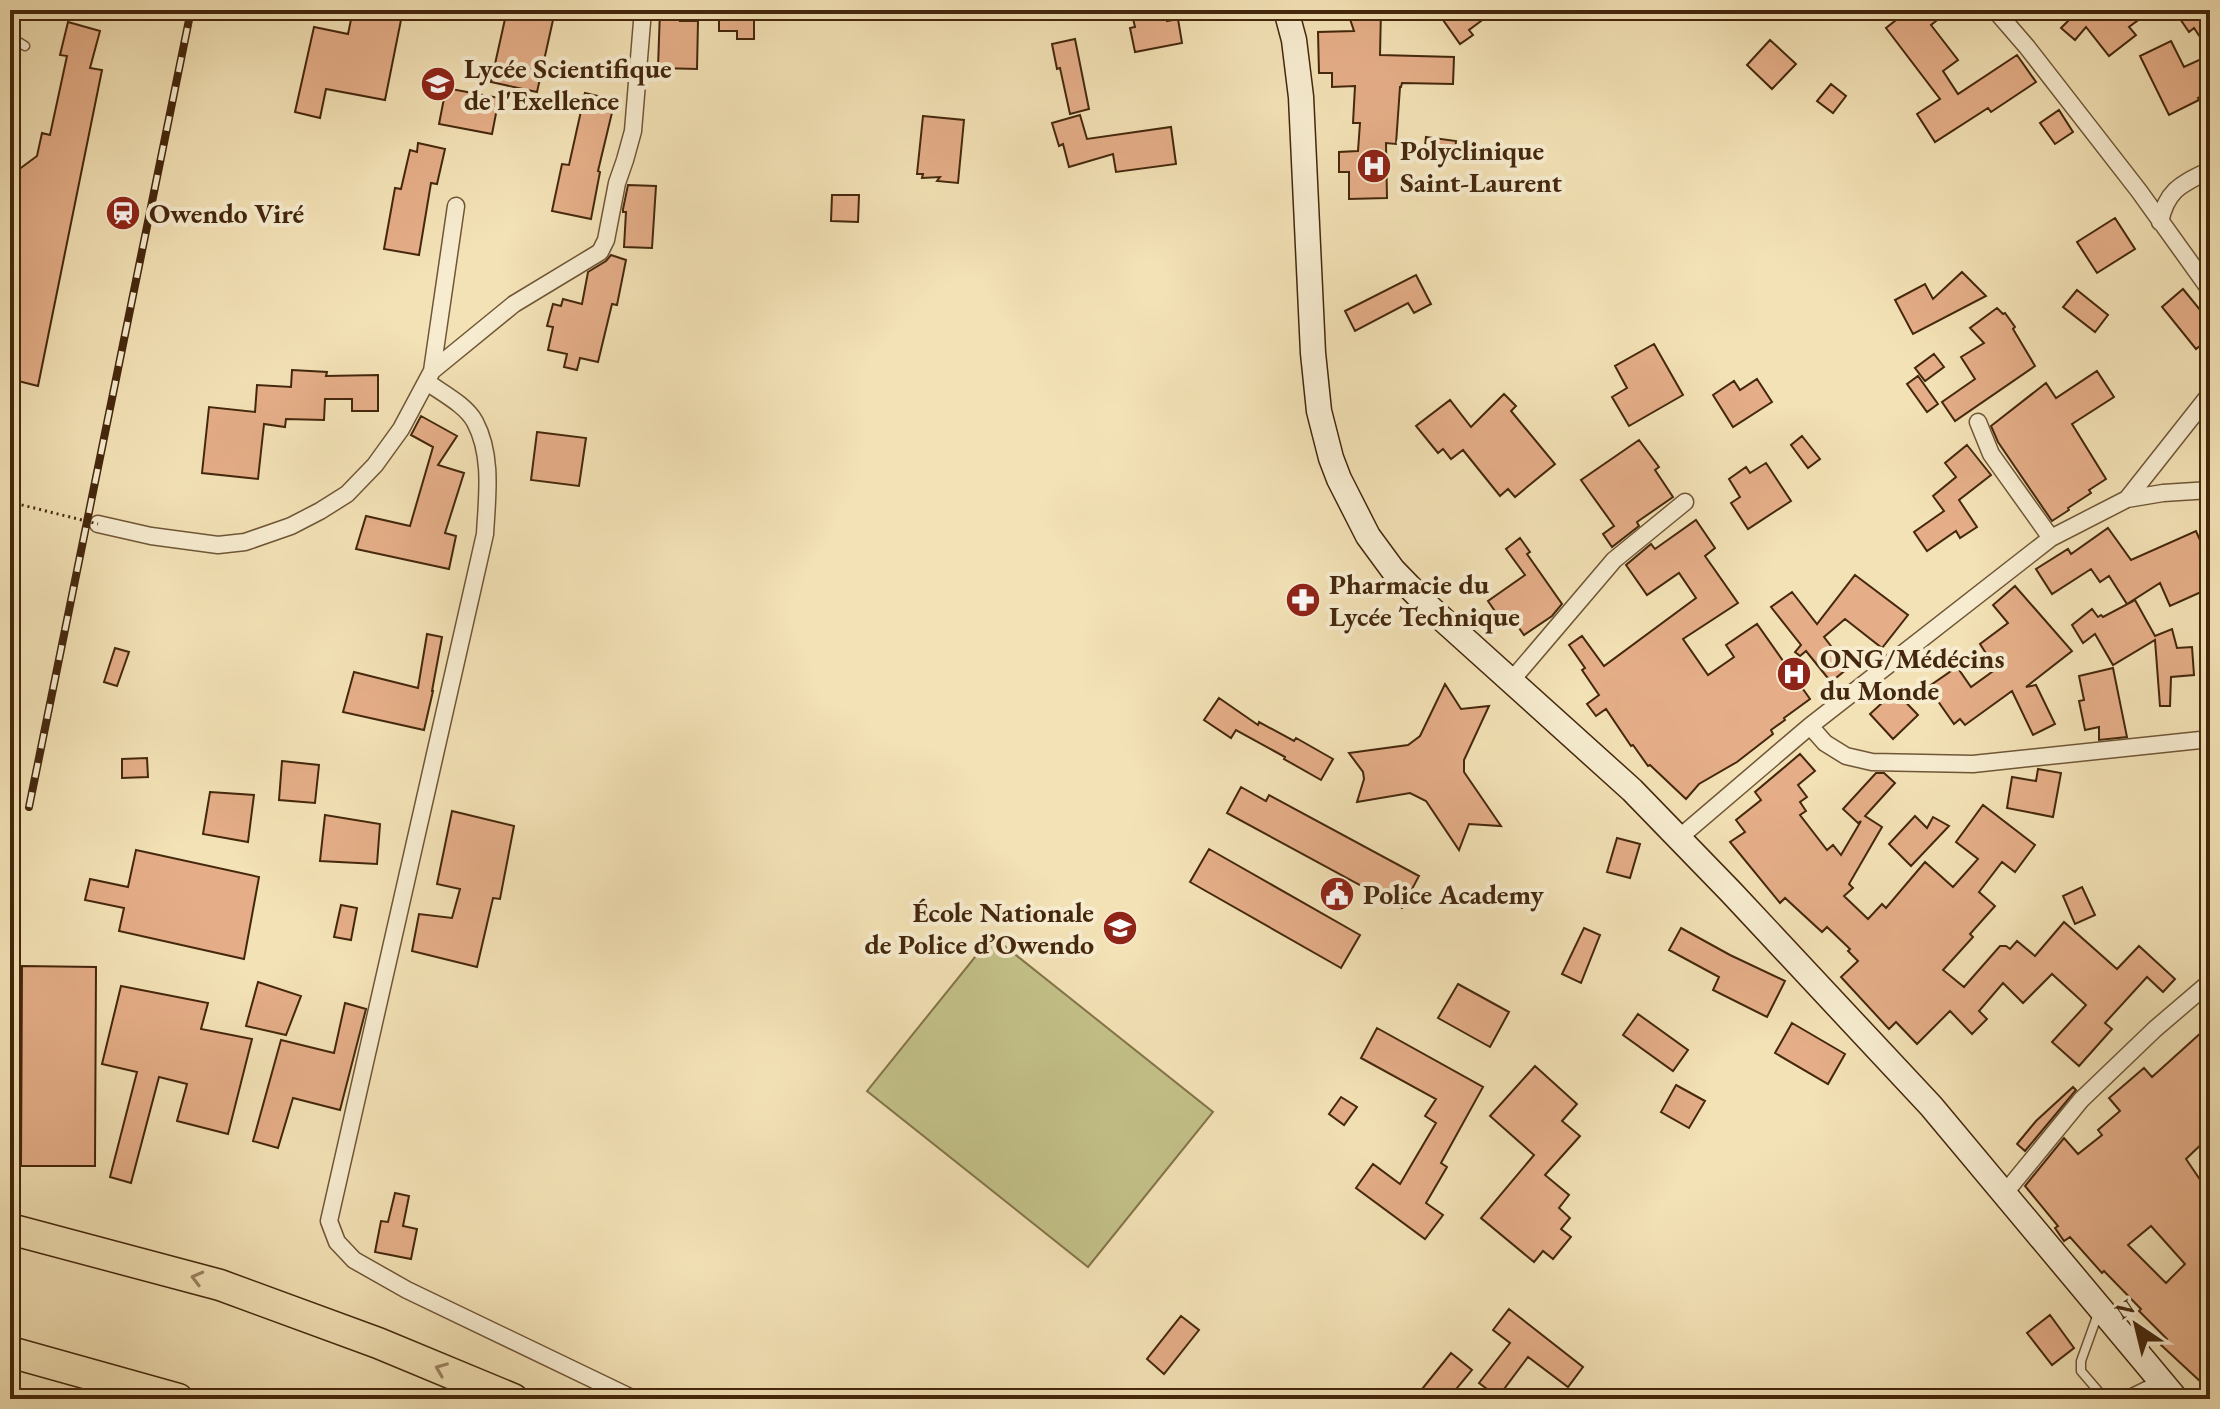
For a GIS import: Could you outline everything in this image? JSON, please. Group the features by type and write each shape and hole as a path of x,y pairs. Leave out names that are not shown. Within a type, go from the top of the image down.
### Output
{"highway":[{"path":"10,1229 220,1285 378,1343 513,1399"},
{"path":"10,1352 178,1399"}],"street":[{"path":"429,376 514,304 600,252 606,240 617,183 633,131 643,10"},
{"path":"1286,10 1294,40 1301,97 1319,411 1331,458 1358,518 1393,570 1439,617 1680,837 1931,1106 2176,1399"},
{"path":"1995,10 2139,191 2210,290"},
{"path":"2160,222 2171,192 2210,170"},
{"path":"98,524 218,545 245,542 291,526 347,494 375,465 401,429 429,376 456,206"},
{"path":"429,376 475,420 486,456 485,534 329,1221 337,1242 354,1260 407,1290 634,1399"},
{"path":"2127,499 2210,394"},
{"path":"1978,422 1991,454 2051,538"},
{"path":"1680,837 1810,726 2051,538 2127,499 2210,490"},
{"path":"1511,681 1614,560 1685,502"},
{"path":"1810,726 1825,743 1846,756 1872,762 1973,764 2210,739"},
{"path":"2004,1194 2081,1100 2155,1029 2210,982"},
{"path":"2204,1399 2210,1395"}],"lane":[{"path":"10,37 25,46"},
{"path":"2100,1307 2081,1361 2081,1371 2105,1399"},
{"path":"2119,1399 2160,1379"}],"path":[{"path":"10,502 98,524"}],"shaded area":[{"path":"992,936 1213,1112 1088,1267 867,1091"}],"building":[{"path":"353,10 403,10 385,100 326,89 320,118 295,112 314,27 348,34"},
{"path":"507,10 553,20 537,92 491,82"},
{"path":"660,10 681,10 680,21 698,21 697,69 658,68"},
{"path":"754,10 754,39 737,39 737,31 719,31 719,12"},
{"path":"1131,10 1164,10 1167,21 1178,19 1182,43 1135,52 1130,28 1135,27"},
{"path":"1347,10 1381,10 1380,55 1454,57 1453,84 1402,83 1400,87 1396,144 1386,143 1387,198 1349,199 1349,172 1339,172 1339,152 1358,151 1360,123 1353,123 1355,86 1332,87 1332,73 1319,73 1318,32 1354,31"},
{"path":"1436,10 1473,10 1481,21 1469,30 1473,35 1460,44"},
{"path":"1909,10 1950,10 1931,25 1958,60 1943,71 1958,94 2017,55 2036,82 1991,112 1988,108 1935,142 1917,114 1940,99 1886,28"},
{"path":"2055,10 2152,10 2129,27 2136,35 2109,56 2086,27 2075,40 2061,28 2068,21"},
{"path":"2174,10 2210,10 2210,52 2194,28 2189,32"},
{"name":"Owendo Viré","path":"68,22 100,31 90,68 102,70 38,386 10,379 10,281 20,237 10,222 10,176 37,156 42,133 50,135 67,56 60,55"},
{"path":"1075,39 1089,109 1070,114 1052,44"},
{"path":"1770,40 1796,64 1772,89 1747,65"},
{"path":"2171,41 2184,67 2210,55 2210,92 2169,115 2140,56"},
{"path":"1831,84 1846,96 1833,113 1817,101"},
{"path":"446,88 499,98 492,134 439,124"},
{"path":"585,93 615,100 598,171 591,219 552,211 562,164 569,165"},
{"path":"2059,110 2073,132 2055,144 2040,123"},
{"path":"1080,115 1087,139 1171,127 1176,164 1116,172 1113,154 1069,167 1063,144 1059,146 1052,123"},
{"path":"923,116 964,120 958,183 937,181 940,177 922,178 923,174 917,174"},
{"path":"1426,137 1456,141 1454,158 1424,155"},
{"path":"418,143 445,149 437,184 431,183 419,255 384,249 395,188 401,189 410,150 417,152"},
{"path":"628,185 656,186 652,248 624,247 626,212 623,209"},
{"path":"832,195 859,195 858,222 831,221"},
{"path":"2115,218 2135,249 2097,273 2077,242"},
{"path":"611,255 626,260 617,305 612,304 598,362 580,358 577,370 564,367 567,354 548,350 553,327 547,326 553,304 561,306 563,299 582,304 588,272"},
{"path":"1962,272 1986,296 1913,334 1895,300 1925,284 1933,299"},
{"path":"1416,275 1431,304 1414,313 1408,303 1355,331 1345,311"},
{"path":"2183,289 2210,322 2210,338 2196,349 2162,307"},
{"path":"2077,290 2108,315 2095,332 2063,307"},
{"path":"1997,308 2015,327 2013,329 2035,366 1955,421 1942,402 1975,379 1961,357 1984,343 1970,328"},
{"path":"1654,344 1683,395 1629,426 1612,397 1627,388 1615,366"},
{"path":"1934,354 1944,367 1925,381 1915,368"},
{"path":"292,370 327,372 326,376 378,375 378,411 352,411 352,399 325,399 324,420 286,419 285,427 264,424 258,479 202,473 209,407 255,412 257,385 291,387"},
{"path":"2097,371 2114,397 2072,424 2106,479 2052,521 1998,442 1991,426 2046,383 2056,398"},
{"path":"1918,376 1938,404 1927,412 1907,384"},
{"path":"1757,379 1772,402 1733,427 1713,395 1734,381 1740,390"},
{"path":"1504,394 1516,406 1511,411 1555,464 1515,497 1508,489 1500,496 1463,450 1451,459 1443,449 1438,453 1416,426 1450,400 1471,427"},
{"path":"421,416 457,436 438,465 464,473 445,533 456,536 449,569 356,549 366,516 410,526 433,447 411,435"},
{"path":"537,432 586,438 579,486 531,480"},
{"path":"1802,436 1820,459 1808,468 1791,445"},
{"path":"1639,440 1659,467 1655,470 1673,497 1637,522 1639,526 1612,547 1603,534 1614,526 1581,480"},
{"path":"1967,445 1991,475 1959,500 1977,527 1960,538 1956,531 1927,551 1914,532 1944,511 1933,496 1956,477 1945,463"},
{"path":"1766,463 1791,501 1748,529 1731,503 1740,497 1729,479 1746,467 1750,473"},
{"path":"1696,520 1715,548 1705,556 1738,603 1683,639 1708,675 1734,657 1726,645 1757,624 1810,699 1771,730 1773,734 1737,762 1699,784 1686,799 1648,766 1606,709 1596,716 1587,704 1599,695 1569,645 1582,636 1604,666 1696,598 1679,573 1647,595 1626,565 1651,544 1655,549"},
{"path":"2108,528 2131,560 2196,531 2210,563 2210,588 2170,606 2160,583 2127,604 2109,576 2100,582 2091,569 2052,594 2036,569 2068,549 2071,554"},
{"path":"1520,538 1530,552 1527,554 1562,604 1552,616 1524,635 1509,614 1501,620 1488,601 1525,575 1506,549"},
{"path":"1855,575 1908,615 1882,648 1845,619 1824,637 1848,668 1831,682 1806,651 1800,656 1795,652 1801,645 1771,607 1792,592 1817,624"},
{"path":"2015,586 2072,651 2026,687 2036,685 2055,724 2033,735 2012,691 1965,725 1960,719 1954,724 1928,687 1957,667 1971,687 1996,669 1980,644 2008,623 1993,605"},
{"path":"2135,600 2155,636 2172,629 2177,648 2192,647 2194,675 2171,677 2170,706 2160,706 2155,640 2113,665 2095,634 2083,643 2072,625 2092,609 2098,617 2103,617"},
{"path":"427,634 442,637 424,730 343,712 354,672 418,688"},
{"path":"115,648 129,652 117,686 104,682"},
{"path":"2113,668 2127,737 2099,740 2099,727 2085,730 2079,701 2084,700 2079,676"},
{"path":"1445,684 1461,709 1489,706 1464,760 1464,772 1501,826 1469,824 1459,850 1426,801 1410,793 1357,802 1363,772 1349,753 1408,745 1420,736"},
{"path":"1895,691 1918,715 1893,739 1870,714"},
{"path":"1219,698 1258,725 1259,722 1294,741 1296,738 1333,759 1321,780 1236,730 1231,738 1204,720"},
{"path":"1800,754 1815,771 1798,785 1807,797 1800,802 1806,811 1800,815 1827,850 1833,845 1841,855 1861,821 1858,823 1843,809 1876,773 1884,773 1895,783 1865,816 1882,827 1849,884 1853,888 1844,896 1868,919 1882,904 1886,908 1925,862 1953,887 1978,859 1956,842 1983,805 2035,845 2015,872 2002,862 1979,892 1995,906 1970,934 1973,937 1943,970 1964,987 2000,946 2010,949 2017,941 2035,956 2064,922 2117,969 2139,946 2175,979 2163,992 2147,977 2105,1023 2112,1029 2079,1066 2052,1042 2086,1005 2052,974 2023,1003 2003,983 1979,1011 1987,1019 1972,1034 1950,1011 1917,1044 1896,1022 1889,1029 1841,977 1858,961 1848,951 1850,949 1827,927 1822,932 1785,898 1780,903 1730,842 1745,832 1736,820 1761,800 1755,792"},
{"path":"147,758 148,777 122,778 122,759"},
{"path":"282,761 319,765 315,803 279,800"},
{"path":"2038,769 2061,773 2053,817 2007,808 2012,777 2036,781"},
{"path":"1241,787 1266,801 1269,795 1419,876 1402,908 1227,813"},
{"path":"210,792 254,795 248,842 203,834"},
{"path":"452,811 514,826 500,899 493,898 477,967 412,951 419,914 452,918 460,889 437,884"},
{"path":"325,815 380,824 377,864 320,861"},
{"path":"1915,816 1927,828 1933,817 1949,826 1911,866 1889,844"},
{"path":"1617,838 1640,844 1630,878 1607,872"},
{"path":"1209,849 1360,935 1341,968 1190,882"},
{"path":"136,850 259,877 244,959 119,931 124,908 85,900 90,879 128,887"},
{"path":"2082,887 2095,915 2075,924 2063,896"},
{"path":"341,905 357,908 351,940 334,937"},
{"path":"1584,928 1600,935 1581,983 1562,974"},
{"path":"1681,928 1785,981 1767,1017 1713,990 1719,977 1669,950"},
{"path":"22,966 96,967 95,1166 21,1166"},
{"path":"258,982 301,996 286,1035 246,1026"},
{"path":"1458,984 1509,1012 1490,1047 1438,1018"},
{"path":"121,986 208,1003 201,1029 252,1039 228,1134 177,1121 187,1084 159,1077 131,1183 110,1177 137,1072 102,1064"},
{"path":"345,1003 366,1009 340,1110 293,1098 278,1148 253,1141 281,1040 334,1053"},
{"path":"1638,1014 1688,1050 1673,1071 1623,1035"},
{"path":"1792,1023 1845,1054 1828,1084 1775,1053"},
{"path":"1377,1028 1483,1087 1441,1163 1447,1167 1426,1203 1443,1215 1425,1239 1356,1188 1373,1164 1400,1184 1436,1123 1425,1116 1436,1099 1361,1058"},
{"path":"2203,1031 2210,1040 2210,1136 2186,1159 2201,1181 2210,1174 2210,1374 2202,1383 2161,1345 2167,1339 2139,1311 2141,1309 2104,1271 2102,1273 2070,1237 2064,1241 2055,1228 2058,1226 2025,1186 2064,1138 2078,1154 2102,1135 2098,1130 2120,1111 2109,1098 2144,1068 2152,1077","holes":["2151,1226 2185,1264 2166,1283 2128,1245"]},
{"path":"1535,1066 1577,1104 1562,1121 1580,1136 1545,1175 1569,1195 1559,1208 1570,1218 1561,1229 1571,1237 1553,1259 1543,1251 1534,1262 1481,1218 1534,1155 1490,1116"},
{"path":"1676,1085 1705,1101 1689,1128 1661,1112"},
{"path":"2073,1087 2076,1090 2025,1151 2017,1144 2036,1121"},
{"path":"1341,1097 1357,1107 1344,1125 1329,1114"},
{"path":"395,1193 409,1196 403,1226 417,1229 411,1259 375,1252 381,1221 388,1222"},
{"path":"1509,1309 1583,1367 1568,1387 1528,1357 1498,1397 1479,1383 1510,1343 1493,1330"},
{"path":"2050,1315 2074,1348 2052,1365 2027,1333"},
{"path":"1181,1316 1199,1330 1164,1374 1147,1359"},
{"path":"1451,1353 1472,1370 1448,1399 1414,1399"}],"railway":[{"path":"29,807 191,10"}],"place":[{"name":"Lycée Scientifique de l'Exellence","path":"438,84"},
{"name":"Polyclinique Saint-Laurent","path":"1374,166"},
{"name":"Owendo Viré","path":"123,213"},
{"name":"Pharmacie du Lycée Technique","path":"1303,600"},
{"name":"ONG/Médécins du Monde","path":"1794,674"},
{"name":"Police Academy","path":"1337,894"},
{"name":"École Nationale de Police d’Owendo","path":"1120,928"}]}
